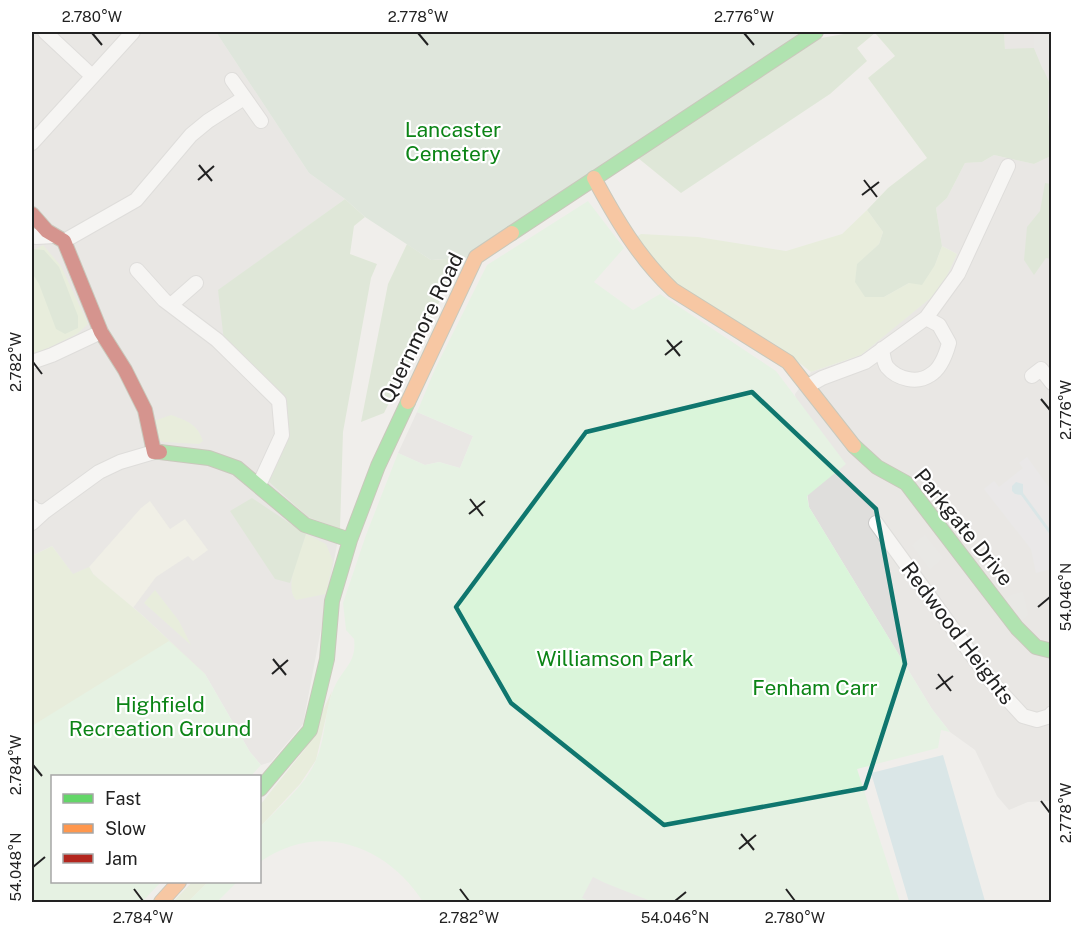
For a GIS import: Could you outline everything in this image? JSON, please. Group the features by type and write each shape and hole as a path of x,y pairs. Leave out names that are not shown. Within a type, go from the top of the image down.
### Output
{"street":[{"path":"45,32 91,75"},
{"path":"32,143 91,75 133,32"},
{"name":"Quernmore Road","path":"261,788 310,730 327,659 332,601 350,540 378,466 476,257 812,32"},
{"path":"232,80 261,121"},
{"path":"32,235 59,238 136,200 191,135 244,98"},
{"path":"808,386 822,378 865,362 926,318 958,274 1008,166"},
{"name":"Parkgate Drive","path":"594,178 626,236 663,281 673,290 788,362 852,444 877,467 906,483 1017,628 1036,647 1052,651"},
{"path":"32,214 47,231 59,238 101,332 125,370 145,410 154,452"},
{"path":"137,270 171,305 217,340 279,400 282,435 259,485"},
{"path":"171,305 196,283"},
{"path":"882,349 886,366 899,377 914,380 931,375 944,359 949,343 939,325 926,318"},
{"path":"32,362 101,332"},
{"path":"1032,376 1041,369 1052,383"},
{"path":"32,523 38,510 99,472 120,462 154,452 177,453 218,460 237,468 305,525 350,540"},
{"name":"Redwood Heights","path":"876,523 990,680 1023,716 1037,720 1052,713"},
{"path":"161,903 178,883"}],"highlighted area":[{"path":"752,392 876,509 905,664 865,788 664,825 511,703 456,607 586,432"}],"shaded area":[{"path":"32,32 216,32 309,173 345,199 218,291 284,400 288,439 267,480 340,529 303,724 271,762 261,765 250,752 205,674 98,577 93,574 73,575 52,546 32,556"},
{"path":"1004,32 1051,32 1051,143 1048,112 1049,82 1005,49"},
{"path":"1034,32 1051,32 1051,70 1043,70 1034,48"},
{"path":"994,155 1034,164 1051,156 1051,801 1028,802 1009,810 997,796 975,750 950,732 932,709 809,507 795,394 811,372 861,355 957,254 942,246 936,208 947,198 965,163 982,162"},
{"path":"417,412 473,436 460,468 439,462 425,465 398,453"},
{"path":"1027,457 1051,490 1051,531 1023,492 1012,489 1015,494 1021,494 1051,536 1051,569 1036,573 1031,549 984,489 994,481 999,487 1023,468 1019,463"},
{"path":"925,535 943,558 930,569 912,545"},
{"path":"1023,592 1028,615 1022,620 1005,599"},
{"path":"593,877 653,902 592,902 582,898"}],"green space":[{"name":"Lancaster Cemetery","path":"216,32 809,32 476,257 431,260 365,217 309,173"},
{"path":"855,32 1004,32 1005,49 1034,48 1049,82 1048,112 1051,156 1034,164 994,155 982,162 965,163 947,198 936,208 942,246 935,265 922,285 909,283 884,297 865,297 855,282 857,264 879,244 883,232 867,210 888,188 927,158 868,78 895,56 875,33 857,48 867,61 830,94 681,193 638,158 821,38"},
{"path":"1045,183 1051,184 1051,259 1046,258 1034,275 1024,260 1027,227 1040,211"},
{"path":"345,199 365,217 354,226 350,254 377,264 371,278 343,432 340,529 308,517 267,480 288,439 284,401 224,341 218,290"},
{"name":"Williamson Park","path":"588,201 624,248 594,282 633,310 660,294 776,371 846,464 807,496 809,507 932,709 950,732 941,730 938,748 857,769 900,902 423,902 408,882 390,866 370,853 349,845 327,841 305,843 282,850 261,861 261,826 291,796 311,770 322,743 328,706 334,688 351,660 354,639 346,630 343,603 366,535 398,453 425,465 439,462 460,468 473,436 417,412 435,369 487,265"},
{"path":"867,210 883,232 879,244 857,265 884,297 935,265 942,246 957,254 946,278 933,296 861,355 811,372 778,346 668,280 635,238 641,234 698,237 786,251 842,234"},
{"path":"407,244 431,260 461,258 384,413 361,422 388,284"},
{"path":"43,245 61,266 88,324 77,334 38,353 32,353 32,251"},
{"path":"32,249 44,250 59,267 78,316 78,328 65,334 56,329 39,284 32,273"},
{"path":"171,415 191,424 203,441 199,444 159,440 154,421"},
{"path":"252,498 306,534 290,583 275,579 230,511"},
{"path":"150,501 170,529 185,519 208,550 193,561 188,556 156,577 133,608 93,574 89,567 141,508"},
{"path":"306,534 326,544 333,561 326,594 296,600 292,594 292,577"},
{"path":"52,546 73,574 89,567 93,574 142,615 205,674 51,775 51,883 142,902 32,902 32,556"},
{"path":"155,590 179,621 191,645 144,603"},
{"name":"Highfield Recreation Ground","path":"169,641 205,674 250,752 261,765 252,775 51,775 51,883 160,883 142,902 32,902 32,726"},
{"path":"332,691 316,760 300,784 261,826 261,804 305,749"},
{"path":"191,883 207,883 188,902 173,902"},
{"path":"207,883 236,883 217,902 188,902"}],"water":[{"path":"1016,482 1023,484 1023,493 1051,531 1051,536 1021,495 1012,491 1012,486"},
{"path":"943,755 985,901 909,902 871,773"}],"traffic: fast":[{"path":"512,233 816,32"},
{"path":"261,788 310,730 327,659 332,601 350,540 378,466 408,402"},
{"path":"854,446 877,467 906,483 1017,628 1036,647 1052,651"},
{"path":"160,452 209,458 237,468 305,525 350,540"}],"traffic: slow":[{"path":"594,178 629,237 661,278 673,290 788,362 854,446"},
{"path":"408,402 476,257 512,233"},
{"path":"161,902 178,883"}],"traffic: jam":[{"path":"32,214 47,231 64,241 101,332 125,370 145,410 154,452 160,452"}],"park label":[{"name":"Fenham Carr","path":"815,687"}]}
